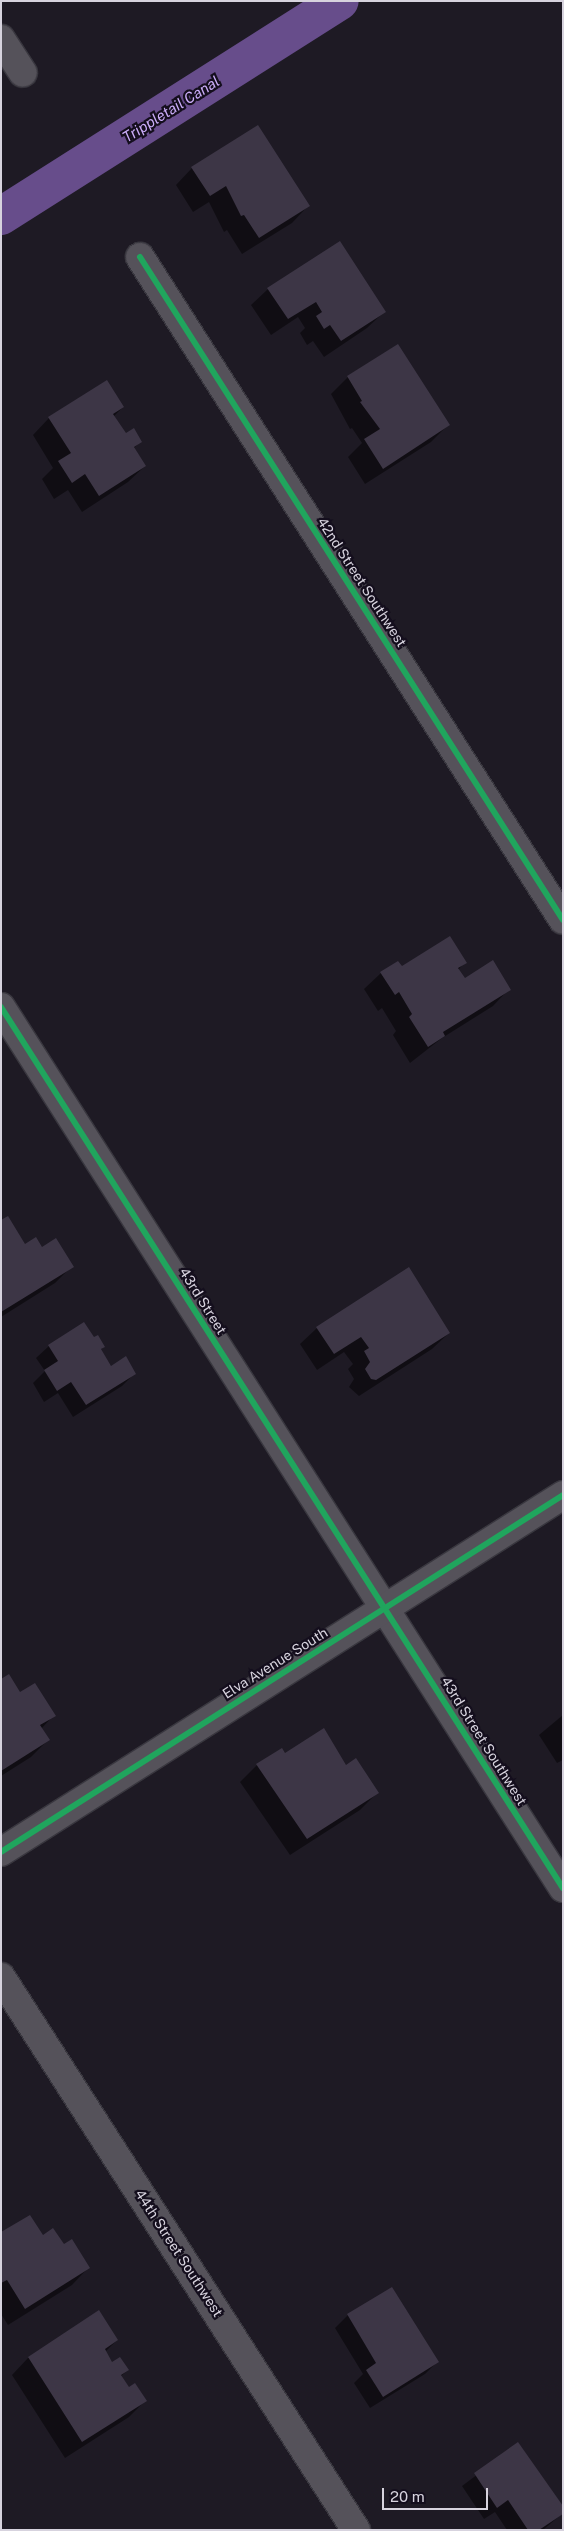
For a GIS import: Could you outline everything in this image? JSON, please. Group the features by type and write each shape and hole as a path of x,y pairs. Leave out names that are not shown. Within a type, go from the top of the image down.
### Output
{"street":[{"path":"1,39 23,74"},
{"name":"42nd Street Southwest","path":"140,257 563,920"},
{"name":"43rd Street","path":"1,1007 385,1608"},
{"name":"Elva Avenue South","path":"1,1852 563,1494"},
{"name":"43rd Street Southwest","path":"385,1608 563,1888"},
{"name":"44th Street Southwest","path":"1,1977 356,2530"}],"building":[{"path":"258,125 310,206 259,238 244,215 241,216 226,186 210,196 191,167"},
{"path":"340,241 386,312 341,341 330,325 324,329 316,316 322,312 316,302 288,319 267,288"},
{"path":"398,344 450,425 383,469 364,439 380,429 360,402 362,401 347,376"},
{"path":"107,380 124,407 113,414 126,433 134,428 142,442 134,447 146,466 99,496 85,474 72,483 58,461 71,453 48,417"},
{"path":"450,936 467,963 458,968 465,978 493,960 511,990 443,1032 445,1036 428,1047 409,1017 412,1014 399,992 395,995 380,972 398,961 402,966"},
{"path":"8,1216 25,1244 36,1237 42,1247 56,1238 74,1267 1,1312 1,1220"},
{"path":"409,1267 450,1333 376,1380 371,1379 365,1369 370,1362 364,1351 369,1348 361,1337 334,1354 316,1327"},
{"path":"84,1322 94,1337 98,1335 105,1347 101,1349 111,1366 126,1356 136,1374 86,1405 71,1382 57,1391 44,1370 58,1361 48,1345"},
{"path":"9,1674 20,1692 35,1683 56,1716 40,1725 50,1740 1,1771 1,1679"},
{"path":"324,1728 346,1765 356,1758 379,1793 307,1839 256,1764 282,1748 285,1753"},
{"path":"30,2215 43,2235 53,2228 64,2244 72,2239 90,2268 25,2309 7,2280 1,2283 1,2232"},
{"path":"392,2287 439,2362 383,2397 366,2370 376,2363 347,2314"},
{"path":"99,2310 118,2340 105,2349 112,2362 120,2357 129,2370 121,2375 129,2387 135,2383 147,2401 82,2442 28,2357"},
{"path":"518,2442 563,2506 563,2514 539,2530 528,2530 508,2500 497,2508 474,2473"}],"waterway":[{"name":"Trippletail Canal","path":"1,216 340,1"}],"cycle path":[{"path":"140,257 563,920"},
{"path":"1,1007 563,1888"},
{"path":"1,1852 563,1495"}]}
